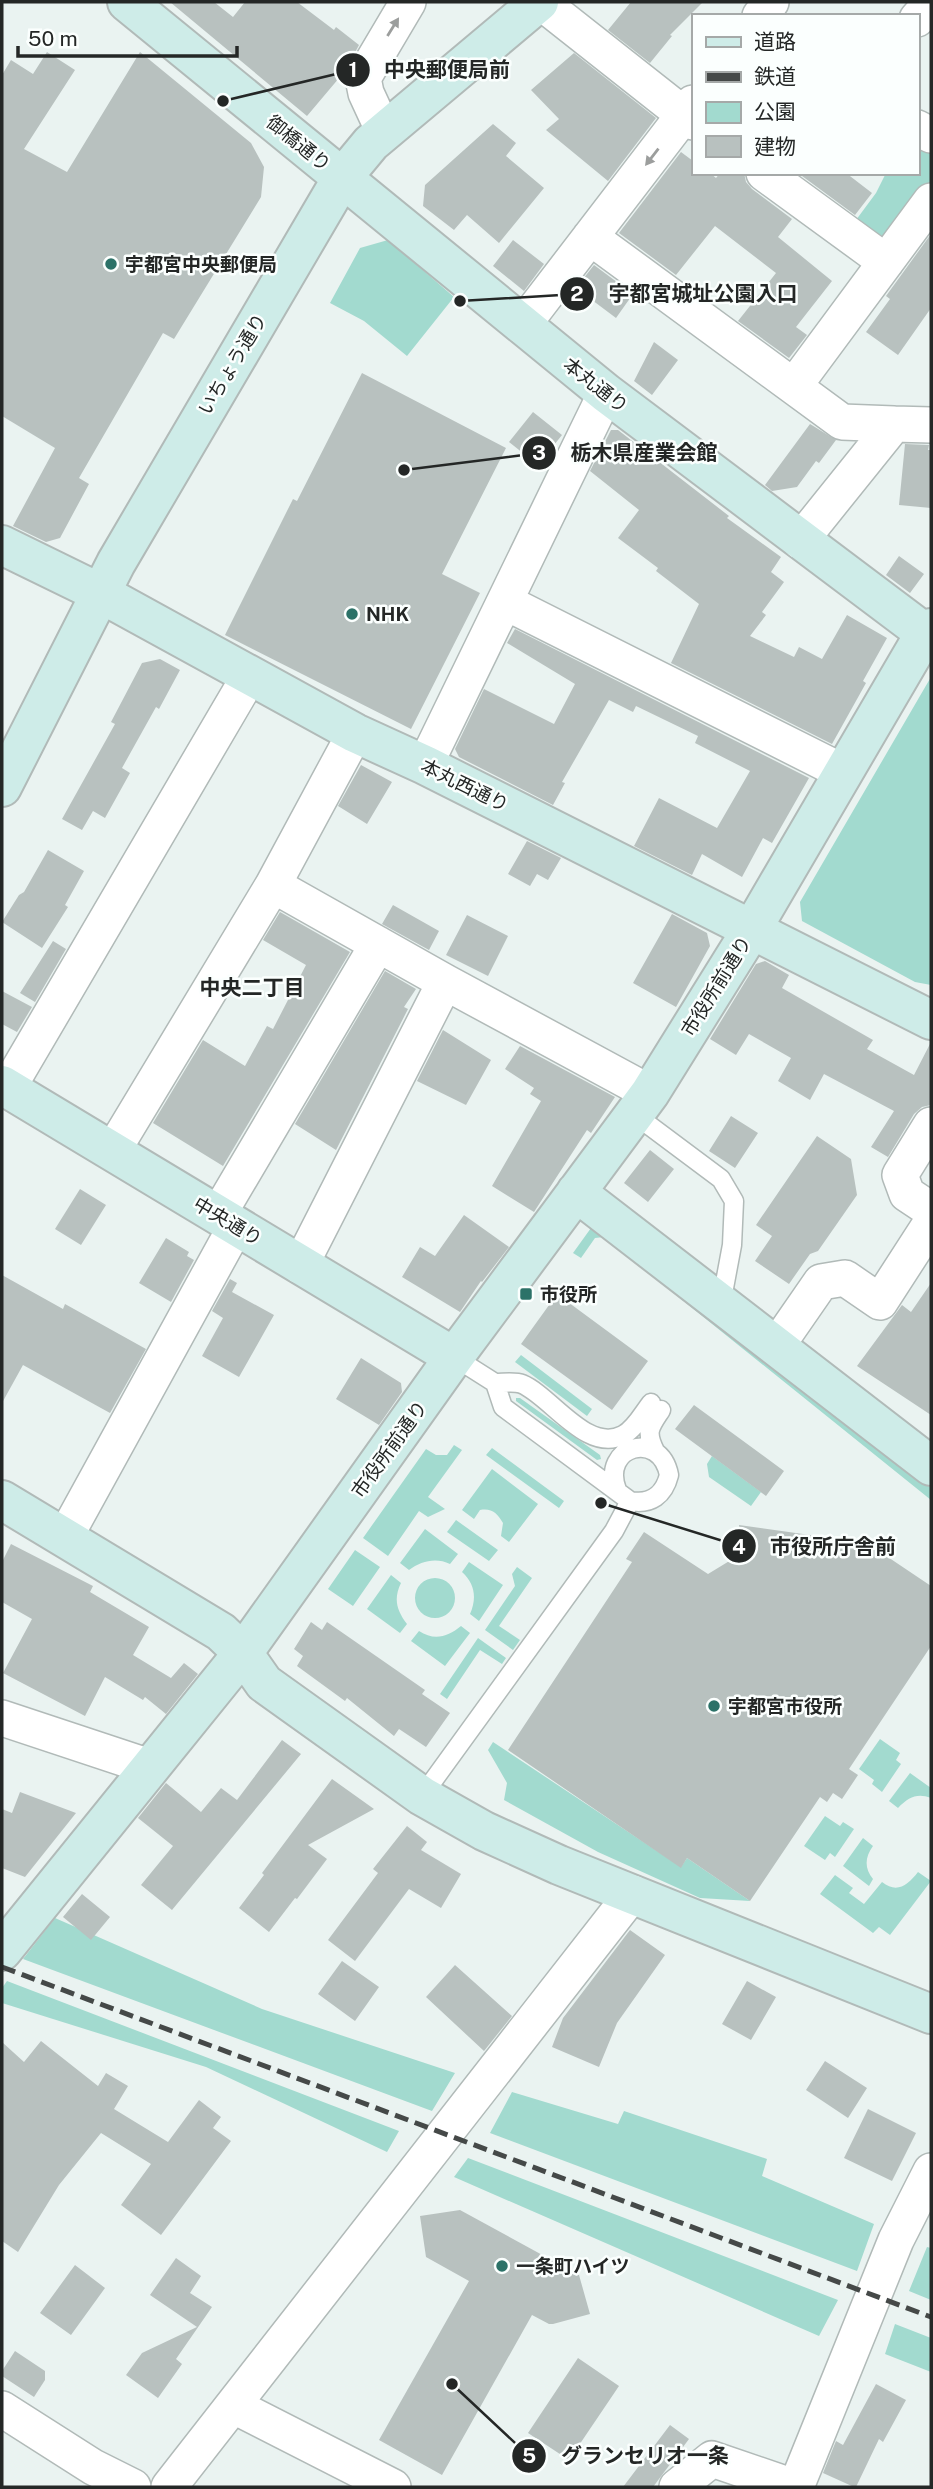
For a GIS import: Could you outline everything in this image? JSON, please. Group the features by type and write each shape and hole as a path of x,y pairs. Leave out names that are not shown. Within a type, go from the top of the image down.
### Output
{"street":[{"name":"御橋通り","path":"127,2 342,178"},
{"path":"384,132 366,93 363,78 408,2"},
{"name":"いちょう通り","path":"2,787 100,593 342,178 355,160 384,132 540,2"},
{"path":"522,326 690,113 540,2"},
{"path":"919,17 931,3"},
{"path":"767,175 886,262"},
{"name":"本丸通り","path":"342,178 606,393 800,541 928,631"},
{"path":"794,386 931,201"},
{"path":"590,237 842,422 931,425"},
{"path":"425,765 606,393"},
{"path":"800,541 894,424"},
{"name":"本丸西通り","path":"2,545 100,593 355,733 425,765 931,1020"},
{"path":"505,602 844,772"},
{"name":"市役所前通り","path":"2,1951 243,1653 454,1357 642,1103 752,929 928,631"},
{"path":"5,1086 250,675"},
{"path":"112,1152 273,885 355,733"},
{"path":"273,885 444,982 642,1103"},
{"path":"65,1537 227,1221 378,944"},
{"path":"300,1266 444,982"},
{"name":"中央通り","path":"5,1086 454,1357"},
{"path":"931,1125 900,1175 906,1194 931,1210"},
{"path":"576,1192 931,1466"},
{"path":"776,1347 821,1282 845,1278 880,1302 931,1223"},
{"path":"2,1500 221,1632 243,1653 264,1683 422,1796 485,1831 559,1865 931,2014"},
{"path":"2,1718 150,1767"},
{"path":"169,2487 633,1893"},
{"path":"677,2487 712,2459 795,2487 896,2240 931,2171"},
{"path":"234,2406 393,2487"},
{"path":"2,2409 87,2477 133,2487"}],"lane":[{"path":"642,1103 721,1179 734,1201 732,1245 721,1304"},
{"path":"454,1357 495,1383 521,1383 620,1457"},
{"path":"495,1383 503,1407 624,1495 648,1502 656,1498 667,1484 667,1465 655,1451 649,1438 649,1428 656,1406 623,1435 610,1439 590,1436"},
{"path":"422,1796 614,1531 624,1495 613,1473 620,1457 636,1447 655,1451"}],"green space":[{"path":"919,142 931,147 931,187 890,242 878,239 856,220 876,193 885,175 919,175"},
{"path":"388,240 454,297 407,356 364,321 330,303 360,248"},
{"path":"931,677 931,985 915,982 802,921 800,902"},
{"path":"604,1226 931,1488 931,1500 604,1237 595,1238 581,1258 573,1253 591,1228"},
{"path":"521,1355 592,1409 587,1416 515,1362"},
{"path":"516,1398 520,1398 600,1455 601,1459 597,1460 516,1401"},
{"path":"454,1445 462,1450 428,1497 445,1509 428,1517 419,1511 388,1556 363,1538 426,1449 436,1455 447,1455"},
{"path":"492,1448 564,1501 559,1508 486,1455"},
{"path":"712,1456 761,1492 751,1506 709,1477 707,1464"},
{"path":"492,1469 538,1504 509,1542 501,1536 503,1523 494,1512 480,1510 474,1519 462,1510"},
{"path":"456,1520 498,1550 489,1561 447,1532"},
{"path":"425,1529 458,1554 450,1564 429,1561 409,1570 400,1563"},
{"path":"355,1550 380,1567 353,1606 328,1589"},
{"path":"469,1562 503,1585 479,1621 470,1614 474,1592 470,1581 462,1572"},
{"path":"517,1567 532,1578 499,1626 520,1640 513,1650 485,1630 515,1586 512,1574"},
{"path":"391,1575 401,1583 397,1605 407,1624 400,1633 367,1609"},
{"path":"435,1578 449,1584 455,1598 449,1612 435,1618 421,1612 415,1598 421,1584"},
{"path":"461,1626 470,1633 445,1666 411,1641 419,1631 435,1637 451,1633"},
{"path":"478,1638 506,1658 502,1664 480,1650 447,1699 440,1694"},
{"path":"880,1739 900,1753 896,1760 901,1764 882,1792 872,1784 874,1780 859,1769"},
{"path":"493,1742 681,1867 687,1858 750,1901 700,1898 598,1852 504,1800 507,1783 488,1750"},
{"path":"910,1773 931,1788 931,1798 913,1797 898,1808 889,1801"},
{"path":"825,1816 840,1826 843,1822 854,1829 835,1857 830,1853 825,1860 804,1846"},
{"path":"863,1838 873,1846 867,1862 873,1879 869,1886 843,1866"},
{"path":"918,1872 931,1881 890,1935 879,1927 873,1933 820,1894 835,1875 853,1888 849,1893 864,1904 882,1882 897,1888 910,1881"},
{"path":"55,1918 262,2009 455,2073 432,2111 23,1959"},
{"path":"7,1981 399,2131 387,2152 206,2067 2,2003 2,1988"},
{"path":"512,2092 618,2124 624,2111 767,2159 762,2176 874,2224 857,2271 490,2133"},
{"path":"468,2158 838,2300 819,2336 454,2177"},
{"path":"927,2247 931,2248 931,2300 909,2291"},
{"path":"895,2324 931,2338 931,2372 885,2354"}],"building":[{"path":"170,2 214,2 233,17 245,2 297,2 359,45 345,71 307,116"},
{"path":"631,2 703,2 670,35 672,36 650,63 608,30"},
{"name":"宇都宮中央郵便局","path":"47,52 75,70 24,149 67,172 140,52 251,143 264,167 261,197 174,339 163,333 79,478 89,484 60,538 46,542 13,526 55,448 2,416 2,75 11,60 33,74"},
{"path":"574,53 656,118 608,181 546,130 559,119 531,90"},
{"path":"493,124 516,143 506,156 544,188 499,243 467,215 454,230 423,206 425,185"},
{"path":"681,152 692,160 692,175 712,175 716,178 718,175 744,175 752,189 792,219 778,237 832,281 796,327 807,335 789,358 738,321 776,273 715,226 676,275 619,233"},
{"path":"801,175 849,175 872,193 855,215"},
{"path":"931,234 931,308 898,355 866,332 890,299 886,296"},
{"path":"513,240 544,264 524,291 493,266"},
{"path":"594,265 633,294 616,318 576,288"},
{"path":"654,342 678,360 652,395 634,381"},
{"path":"362,373 506,448 442,574 480,593 411,729 225,635 293,499 297,501"},
{"path":"533,412 562,435 538,465 509,442"},
{"path":"810,424 836,440 797,487 772,491 765,485"},
{"path":"611,430 618,430 729,516 727,518 781,557 771,572 784,582 762,612 766,615 750,636 794,657 799,647 822,659 847,615 887,638 832,744 671,663 699,604 618,538 639,510 590,471"},
{"path":"905,444 929,445 931,508 899,505"},
{"path":"899,556 924,574 910,593 886,575"},
{"path":"515,629 809,778 772,843 763,838 742,877 702,854 692,875 634,846 659,798 717,828 750,771 695,743 698,736 636,706 633,712 609,700 562,782 565,783 553,805 459,757 455,749 484,689 554,724 575,684 507,643"},
{"path":"160,659 180,670 122,768 130,773 105,818 93,811 82,830 62,819 115,724 111,722 142,663"},
{"path":"361,765 392,782 367,824 338,806"},
{"path":"527,841 561,858 548,880 537,874 530,886 508,874"},
{"path":"48,850 84,871 65,905 68,907 42,948 2,922 19,895 24,892"},
{"path":"393,905 439,931 429,950 382,924"},
{"path":"280,912 350,952 223,1166 153,1123 203,1040 245,1066 267,1026 273,1029 306,965 263,940"},
{"path":"672,914 707,933 710,946 676,1007 633,983"},
{"path":"467,915 508,936 488,976 446,955"},
{"path":"53,941 66,949 35,1002 20,993"},
{"path":"765,961 789,975 782,988 873,1040 867,1049 914,1075 931,1042 931,1105 922,1107 914,1114 888,1157 871,1147 894,1111 824,1074 810,1100 778,1081 791,1058 749,1034 736,1055 710,1039 756,964"},
{"path":"385,971 416,989 404,1007 408,1009 336,1150 295,1124"},
{"path":"2,991 32,1007 17,1032 2,1024"},
{"path":"443,1030 491,1060 466,1105 417,1081"},
{"path":"520,1046 615,1097 591,1133 587,1130 534,1212 492,1186 541,1101 530,1094 534,1088 505,1069"},
{"path":"731,1116 758,1133 735,1168 709,1151"},
{"path":"817,1136 851,1159 857,1195 818,1251 810,1254 789,1284 755,1261 772,1236 756,1225"},
{"path":"650,1150 674,1169 648,1202 624,1183"},
{"path":"80,1189 106,1205 81,1245 55,1229"},
{"path":"464,1215 509,1247 460,1312 402,1277 420,1247 435,1256"},
{"path":"166,1238 189,1252 187,1256 194,1260 171,1302 139,1283"},
{"path":"2,1275 63,1309 65,1304 146,1349 110,1413 23,1365 2,1403"},
{"path":"230,1279 237,1283 232,1292 274,1315 239,1377 202,1356 223,1318 212,1311"},
{"path":"931,1283 931,1415 857,1366 902,1305 911,1312"},
{"path":"557,1294 648,1361 612,1410 521,1344"},
{"path":"361,1358 401,1383 402,1392 379,1425 336,1399"},
{"path":"694,1405 784,1471 766,1496 675,1429"},
{"name":"宇都宮市役所","path":"739,1525 867,1543 931,1586 931,1646 849,1769 858,1775 842,1799 833,1793 827,1802 820,1797 750,1901 687,1858 681,1868 508,1750 632,1562 626,1559 644,1532 708,1574 731,1560 741,1545"},
{"path":"11,1544 93,1586 90,1592 149,1627 133,1655 171,1678 184,1663 198,1674 166,1714 145,1697 143,1700 105,1677 85,1716 3,1673 32,1619 2,1602 2,1562"},
{"path":"311,1622 322,1630 327,1622 425,1690 422,1694 450,1713 426,1747 399,1729 394,1736 347,1698 345,1701 297,1666 303,1656 294,1649"},
{"path":"282,1740 301,1754 172,1910 141,1885 173,1846 138,1818 166,1783 201,1812 221,1788 237,1800"},
{"path":"332,1779 374,1809 308,1845 327,1859 269,1932 239,1908"},
{"path":"20,1792 76,1813 25,1877 2,1868 2,1809 12,1813"},
{"path":"407,1826 427,1842 421,1850 461,1874 441,1908 409,1889 355,1961 328,1940 378,1873 373,1869"},
{"path":"82,1894 110,1917 91,1940 63,1917"},
{"path":"630,1930 665,1955 617,2023 599,2067 552,2047 563,2018"},
{"path":"342,1961 379,1987 355,2021 318,1994"},
{"path":"455,1965 512,2016 484,2051 426,1997"},
{"path":"747,1981 776,1997 751,2040 722,2024"},
{"path":"41,2041 98,2086 106,2073 128,2086 114,2109 168,2142 199,2100 221,2117 213,2128 231,2141 161,2235 121,2205 151,2164 101,2133 59,2185 18,2252 2,2241 2,2042 24,2062"},
{"path":"825,2061 867,2088 848,2118 806,2090"},
{"path":"868,2109 916,2133 892,2181 844,2158"},
{"path":"460,2210 579,2275 590,2314 553,2324 532,2315 442,2475 379,2440 469,2281 426,2257 420,2216"},
{"path":"176,2258 201,2276 190,2293 212,2307 176,2359 182,2364 158,2398 126,2375 142,2353 197,2327 150,2295"},
{"path":"75,2265 105,2288 71,2335 40,2313"},
{"path":"15,2351 45,2371 45,2380 34,2397 2,2376 2,2371"},
{"path":"578,2358 619,2386 569,2460 528,2433"},
{"path":"876,2384 906,2400 883,2442 879,2439 854,2487 823,2473 836,2441 843,2445"},
{"path":"670,2425 689,2439 653,2487 623,2487"}],"railway":[{"path":"2,1967 931,2317"}],"place":[{"name":"中央郵便局前","path":"223,101"},
{"name":"宇都宮中央郵便局","path":"111,264"},
{"name":"宇都宮城址公園入口","path":"460,301"},
{"name":"栃木県産業会館","path":"404,470"},
{"name":"NHK","path":"352,614"},
{"name":"市役所","path":"526,1294"},
{"name":"市役所庁舎前","path":"601,1503"},
{"name":"宇都宮市役所","path":"714,1706"},
{"name":"一条町ハイツ","path":"502,2266"},
{"name":"グランセリオ一条","path":"452,2384"}],"district":[{"name":"中央二丁目","path":"252,987"}]}
